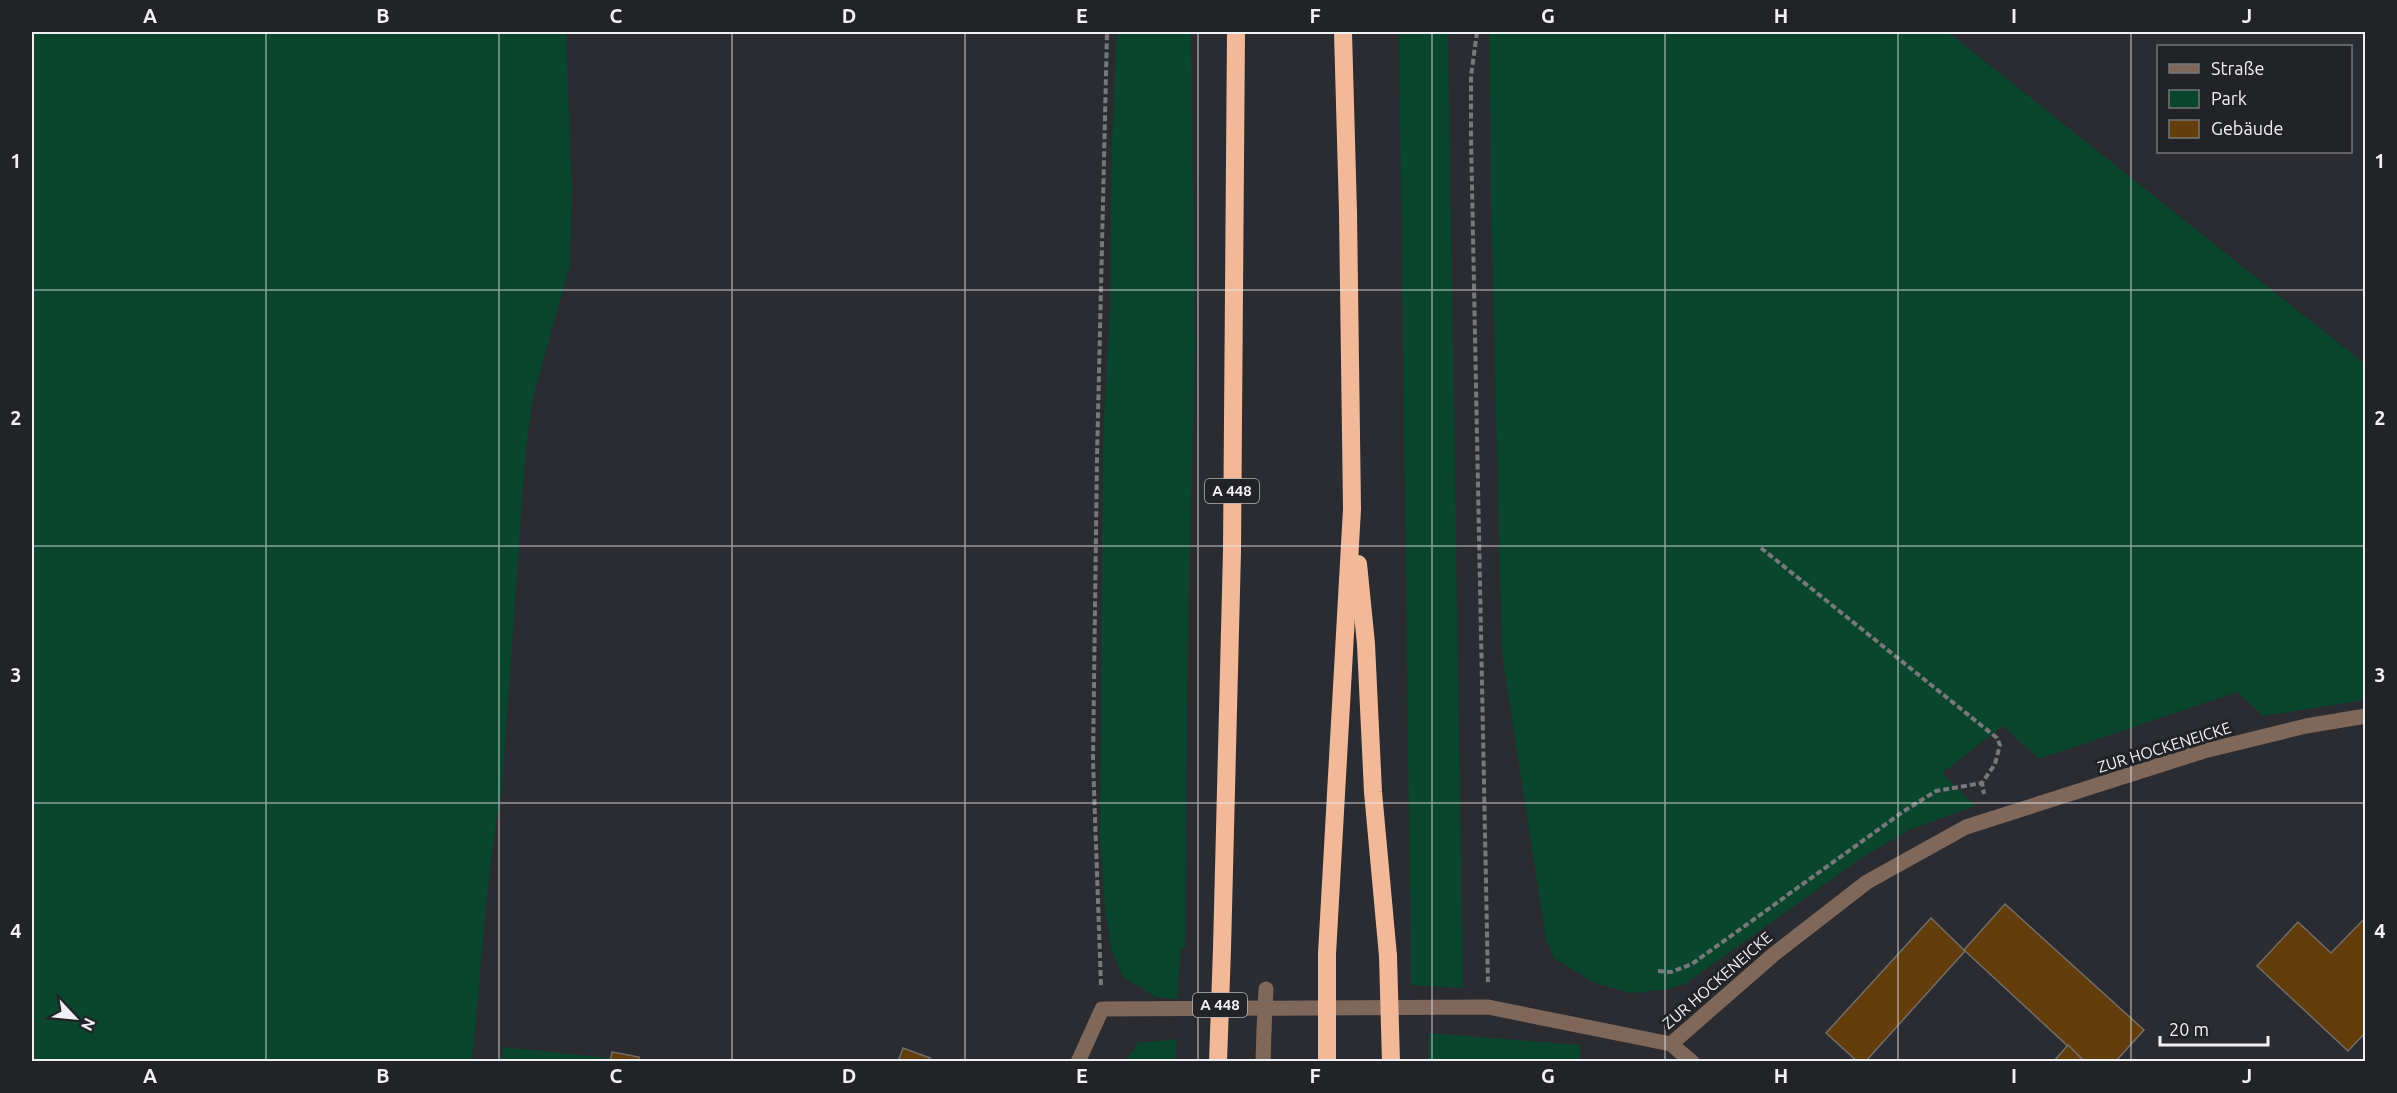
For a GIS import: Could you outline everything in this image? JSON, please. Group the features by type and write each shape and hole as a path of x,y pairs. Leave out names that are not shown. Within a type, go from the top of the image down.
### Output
{"highway":[{"name":"A 448","path":"1218,1062 1232,551 1236,32"},
{"path":"1327,1062 1327,954 1352,509 1343,32"},
{"path":"1352,509 1366,644 1373,792 1388,956 1391,1062"}],"street":[{"name":"ZUR HOCKENEICKE","path":"1102,1009 1488,1007 1671,1044 1773,955 1867,882 1966,827 2204,751 2306,726 2366,716"},
{"path":"1263,1062 1266,989"},
{"path":"1078,1062 1102,1009"},
{"path":"1671,1044 1692,1062"}],"path":[{"path":"1102,1009 1093,761 1097,434 1107,32"},
{"path":"1477,32 1471,76 1471,137 1488,1007"},
{"path":"1658,971 1671,972 1692,964 1904,811 1936,791 1982,783 1995,764 2000,746 1997,738 1761,548"}],"green space":[{"path":"32,32 566,32 572,191 570,266 534,393 526,446 502,788 488,890 472,1061 32,1061"},
{"path":"1117,32 1191,32 1195,344 1188,627 1185,948 1181,948 1177,999 1156,997 1123,977 1111,948 1105,909 1100,835 1103,437 1110,307 1112,145"},
{"path":"1399,32 1448,32 1463,988 1411,985"},
{"path":"1489,32 1948,32 2365,364 2365,700 2263,716 2237,692 2039,759 2003,726 1942,773 1975,806 1909,830 1863,857 1685,984 1664,990 1631,993 1595,983 1555,959 1546,940 1502,654"},
{"path":"1429,1033 1580,1045 1580,1061 1428,1061"},
{"path":"1177,1039 1175,1061 1126,1061 1138,1043"},
{"path":"503,1047 609,1058 609,1061 502,1061"}],"building":[{"path":"2005,904 2144,1030 2115,1062 2085,1062 1964,950"},
{"path":"2366,917 2366,1032 2348,1051 2257,966 2298,922 2331,953"},
{"path":"1931,918 1965,951 1865,1062 1858,1062 1826,1033"},
{"path":"2068,1045 2085,1062 2053,1062"},
{"path":"903,1048 930,1058 929,1062 898,1062"},
{"path":"612,1052 639,1057 638,1062 610,1062"}]}
